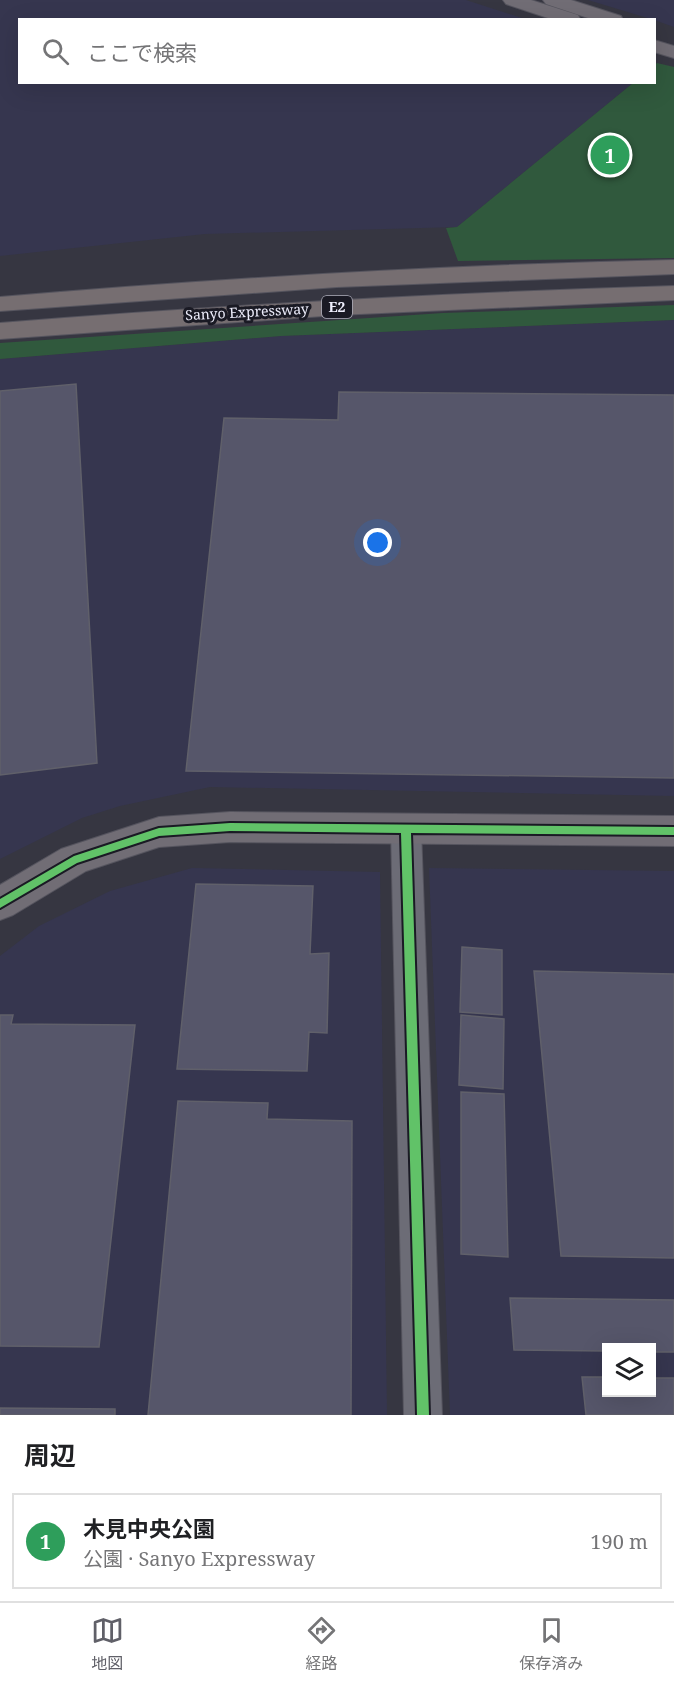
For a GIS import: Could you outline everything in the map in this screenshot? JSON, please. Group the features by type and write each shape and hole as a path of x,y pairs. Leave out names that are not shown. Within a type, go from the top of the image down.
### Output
{"highway":[{"name":"Sanyo Expressway","path":"0,304 150,291 502,271 674,267"},
{"name":"Sanyo Expressway","path":"0,331 181,316 540,296 674,293"}],"street":[{"path":"512,0 567,18"},
{"path":"552,0 608,18"},
{"path":"656,33 674,39"},
{"path":"656,47 674,52"},
{"path":"0,904 74,860 159,832 230,827 674,831"},
{"path":"406,829 423,1415"}],"shaded area":[{"path":"0,0 466,0 522,18 18,18 18,84 632,84 457,227 205,234 0,256"},
{"path":"588,0 674,0 674,27 656,21 656,18 647,18"},
{"path":"674,320 674,796 210,787 120,806 82,818 0,859 0,359 281,336"},
{"path":"192,868 380,872 387,1415 0,1415 0,956 39,926 110,891"},
{"path":"429,868 674,871 674,1415 450,1415"}],"green space":[{"path":"656,64 674,67 674,258 458,261 446,228 457,227 632,84 656,84"},
{"path":"674,305 674,320 281,336 0,359 0,343 443,313"}],"building":[{"path":"76,384 97,763 0,775 0,391"},
{"path":"339,392 674,395 674,778 186,771 224,418 338,420"},
{"path":"196,884 313,886 310,954 329,953 327,1033 309,1032 307,1071 177,1069"},
{"path":"462,947 502,950 502,1015 460,1012"},
{"path":"534,971 674,974 674,1258 561,1256"},
{"path":"0,1015 13,1015 11,1024 135,1025 99,1347 0,1346"},
{"path":"461,1015 504,1019 503,1089 459,1085"},
{"path":"461,1092 504,1094 508,1257 461,1254"},
{"path":"178,1101 268,1103 267,1119 352,1121 351,1415 148,1415"},
{"path":"510,1298 674,1300 674,1352 656,1352 656,1343 602,1343 602,1351 514,1350"},
{"path":"582,1377 602,1377 602,1397 656,1397 656,1378 674,1378 674,1415 586,1415"},
{"path":"0,1408 115,1409 115,1415 0,1415"}],"cycle path":[{"path":"0,904 74,860 159,832 230,827 674,831"},
{"path":"406,829 423,1415"}],"place":[{"name":"木見中央公園","path":"610,155"}]}
